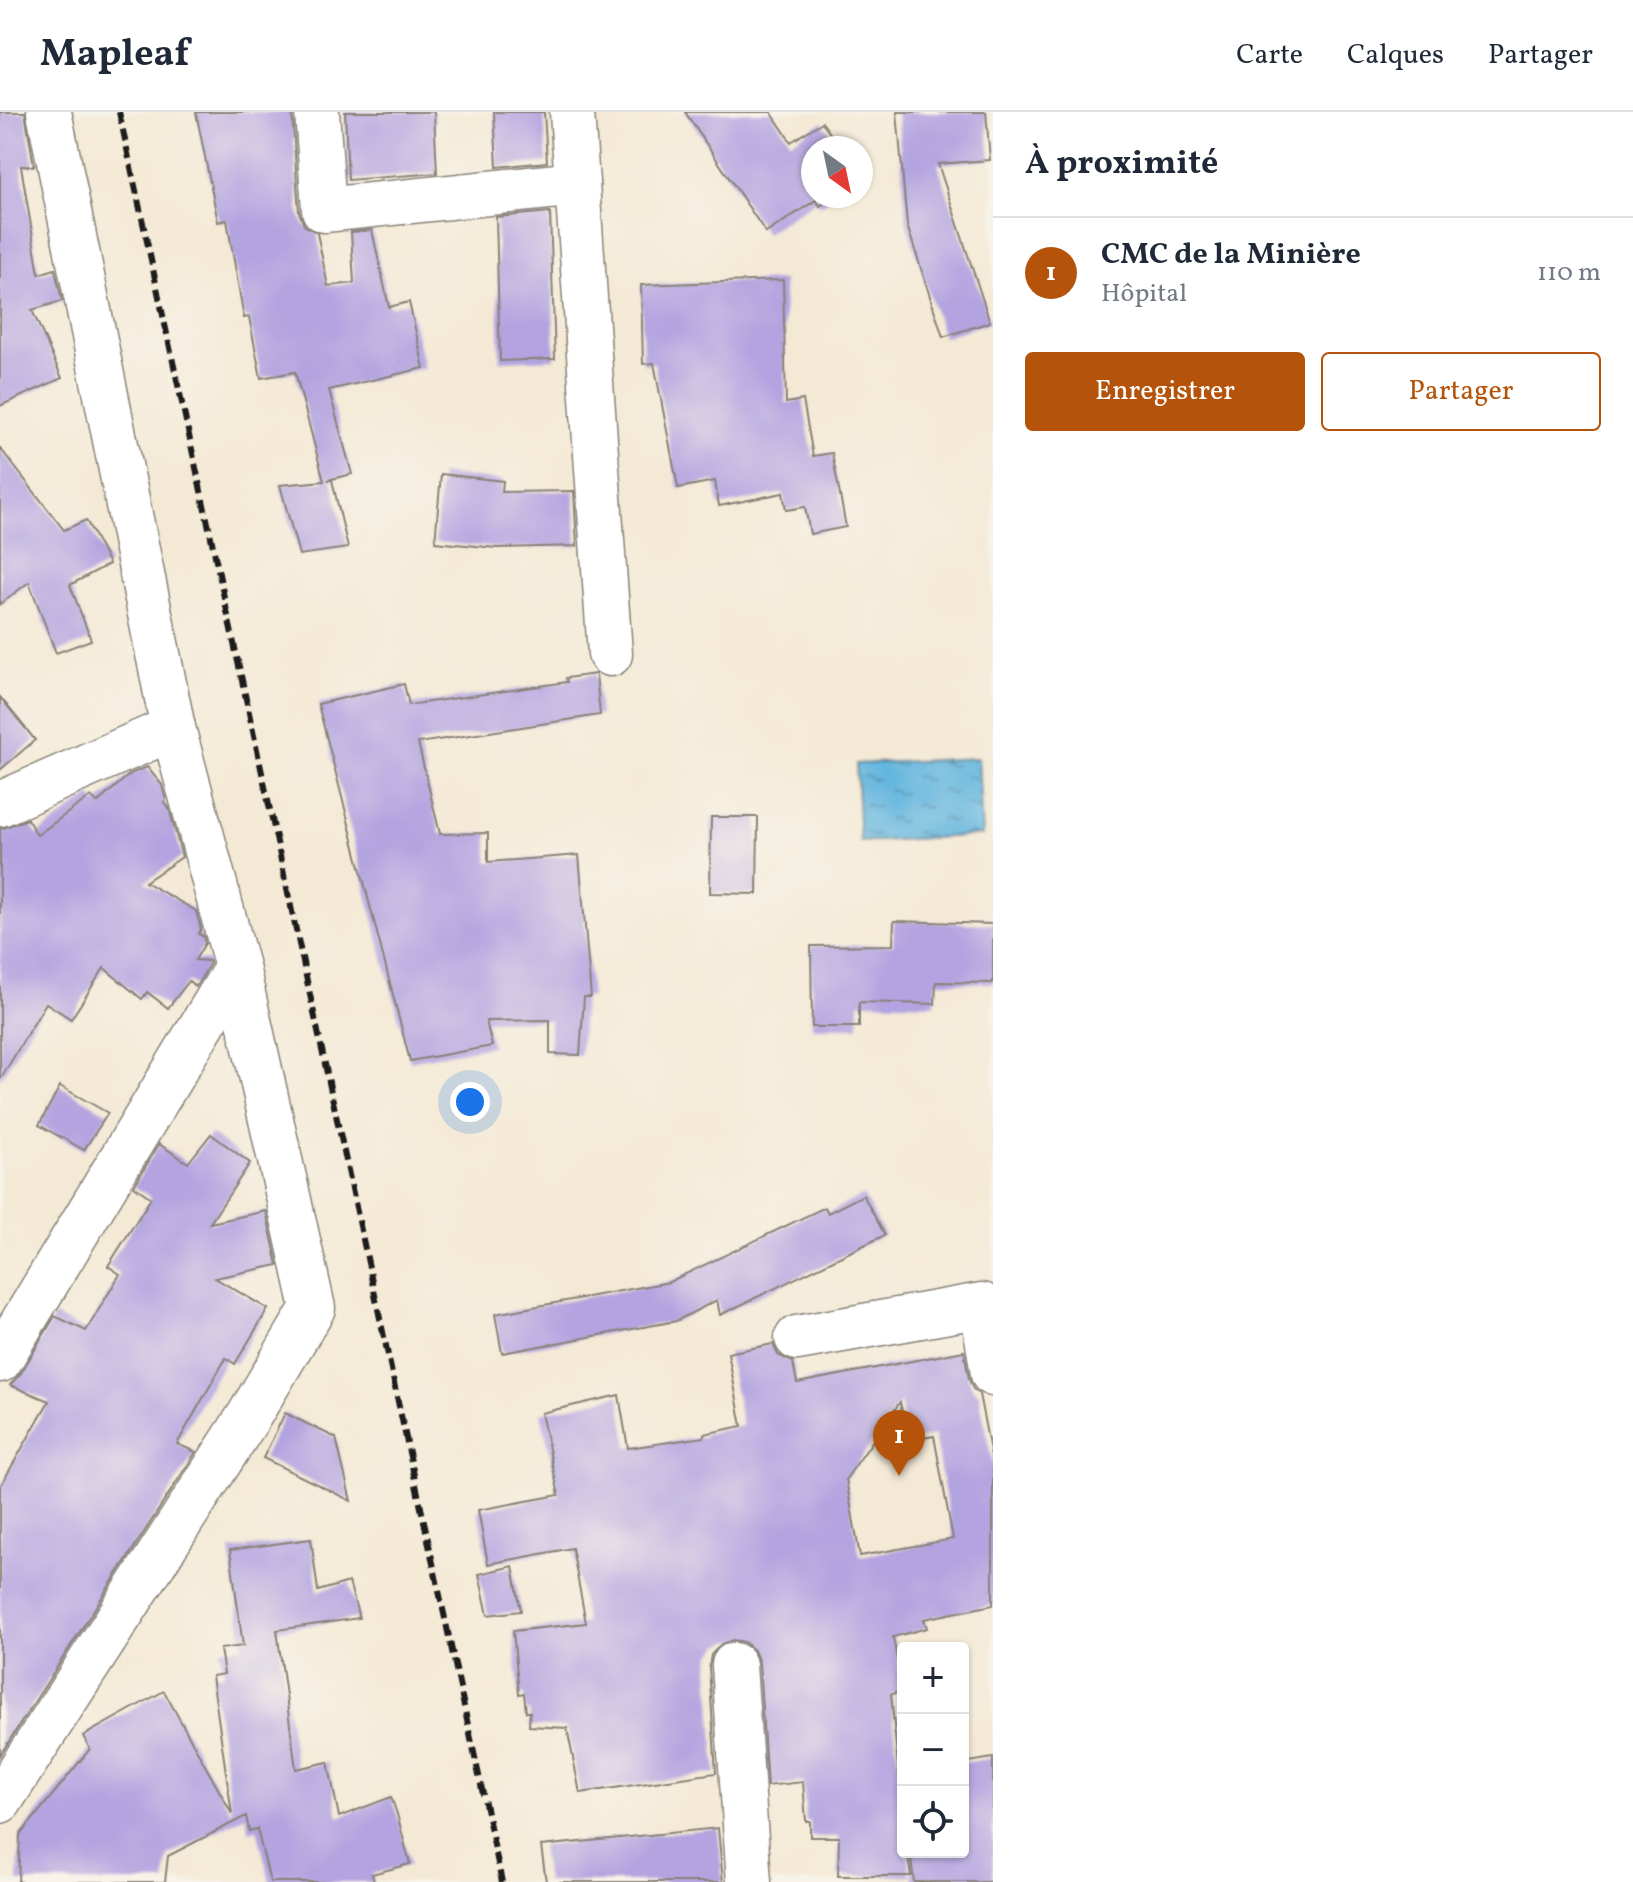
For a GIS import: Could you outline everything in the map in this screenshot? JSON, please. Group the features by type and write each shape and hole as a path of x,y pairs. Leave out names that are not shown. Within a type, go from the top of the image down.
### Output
{"street":[{"path":"0,1801 249,1416 313,1308 237,967 173,728 49,112"},
{"path":"317,112 324,210 577,184"},
{"path":"572,112 610,654"},
{"path":"0,804 173,728"},
{"path":"0,1360 237,967"},
{"path":"797,1338 982,1305 993,1374"},
{"path":"734,1665 749,1882"}],"water":[{"path":"978,758 982,835 860,842 856,764"}],"building":[{"path":"0,112 25,112 34,166 21,166 39,274 55,269 62,301 32,310 62,378 0,406"},
{"path":"196,112 292,112 299,212 304,225 317,233 328,286 354,283 351,232 372,230 389,307 409,302 424,368 329,390 352,474 328,480 332,480 348,548 299,555 280,485 324,481 295,372 261,378 249,317 244,318 227,220 218,222"},
{"path":"345,112 434,112 437,173 348,180"},
{"path":"494,112 544,112 547,162 497,167"},
{"path":"685,112 771,112 791,142 822,122 832,136 801,136 801,208 804,208 766,233"},
{"path":"897,112 986,112 990,160 938,164 990,322 943,337 907,225"},
{"path":"550,212 555,359 500,361 496,217"},
{"path":"783,280 786,403 803,400 813,456 832,453 846,527 810,534 805,507 786,510 783,493 719,506 715,481 678,488 654,363 643,364 641,285"},
{"path":"0,448 64,530 86,520 109,564 70,585 91,640 56,653 29,582 0,604"},
{"path":"441,474 503,481 502,492 574,491 577,546 497,548 435,542"},
{"path":"596,674 600,715 418,743 440,834 488,833 488,862 579,855 591,997 584,997 580,1055 550,1054 550,1020 486,1021 492,1046 410,1061 318,704 404,684 409,705 567,682 566,678"},
{"path":"0,697 35,740 0,770"},
{"path":"147,767 162,785 164,802 169,808 182,857 145,882 196,911 201,929 198,934 203,936 205,943 195,960 210,963 196,987 189,981 168,1008 147,992 142,999 104,968 71,1019 46,1003 0,1080 0,829 27,819 37,835 91,796 97,803 130,774"},
{"path":"711,817 758,817 757,894 710,893"},
{"path":"894,921 993,924 993,983 936,982 935,1004 859,1002 859,1027 812,1027 811,946 893,945"},
{"path":"60,1086 108,1113 84,1150 39,1125"},
{"path":"211,1134 250,1163 210,1223 266,1211 278,1265 215,1278 268,1309 235,1364 226,1358 177,1444 196,1452 0,1755 0,1487 49,1401 10,1385 21,1373 55,1316 86,1331 120,1274 108,1266 151,1198 134,1186 159,1144 188,1163"},
{"path":"863,1195 885,1235 720,1315 717,1300 676,1321 502,1353 495,1314 669,1282 825,1207 828,1213"},
{"path":"773,1344 778,1355 793,1362 797,1383 964,1351 969,1379 979,1394 993,1466 993,1605 924,1619 927,1628 893,1637 897,1659 897,1693 891,1694 897,1756 897,1858 908,1858 911,1876 838,1876 839,1837 810,1837 803,1782 767,1786 759,1663 754,1650 744,1642 733,1640 721,1644 711,1655 709,1667 716,1773 580,1793 567,1728 529,1726 530,1712 526,1712 524,1693 519,1694 513,1631 586,1623 572,1548 488,1564 478,1510 559,1495 541,1413 619,1395 628,1448 704,1437 704,1434 742,1426 728,1353","holes":["900,1402 908,1441 934,1436 953,1539 860,1556 846,1479"]},
{"path":"285,1413 336,1438 351,1501 263,1458"},
{"path":"311,1539 318,1591 349,1582 359,1618 277,1630 296,1769 328,1762 339,1817 391,1797 410,1864 372,1874 374,1882 270,1882 257,1829 249,1831 246,1816 168,1856 165,1882 18,1882 20,1835 90,1749 83,1736 164,1691 232,1814 212,1676 224,1674 220,1649 243,1646 230,1550"},
{"path":"513,1566 521,1611 488,1615 479,1574"},
{"path":"993,1758 993,1882 914,1882 911,1858 969,1858 969,1762"},
{"path":"718,1828 723,1882 546,1882 541,1846"}],"railway":[{"path":"119,112 502,1882"}],"place":[{"name":"CMC de la Minière","path":"899,1476"}]}
